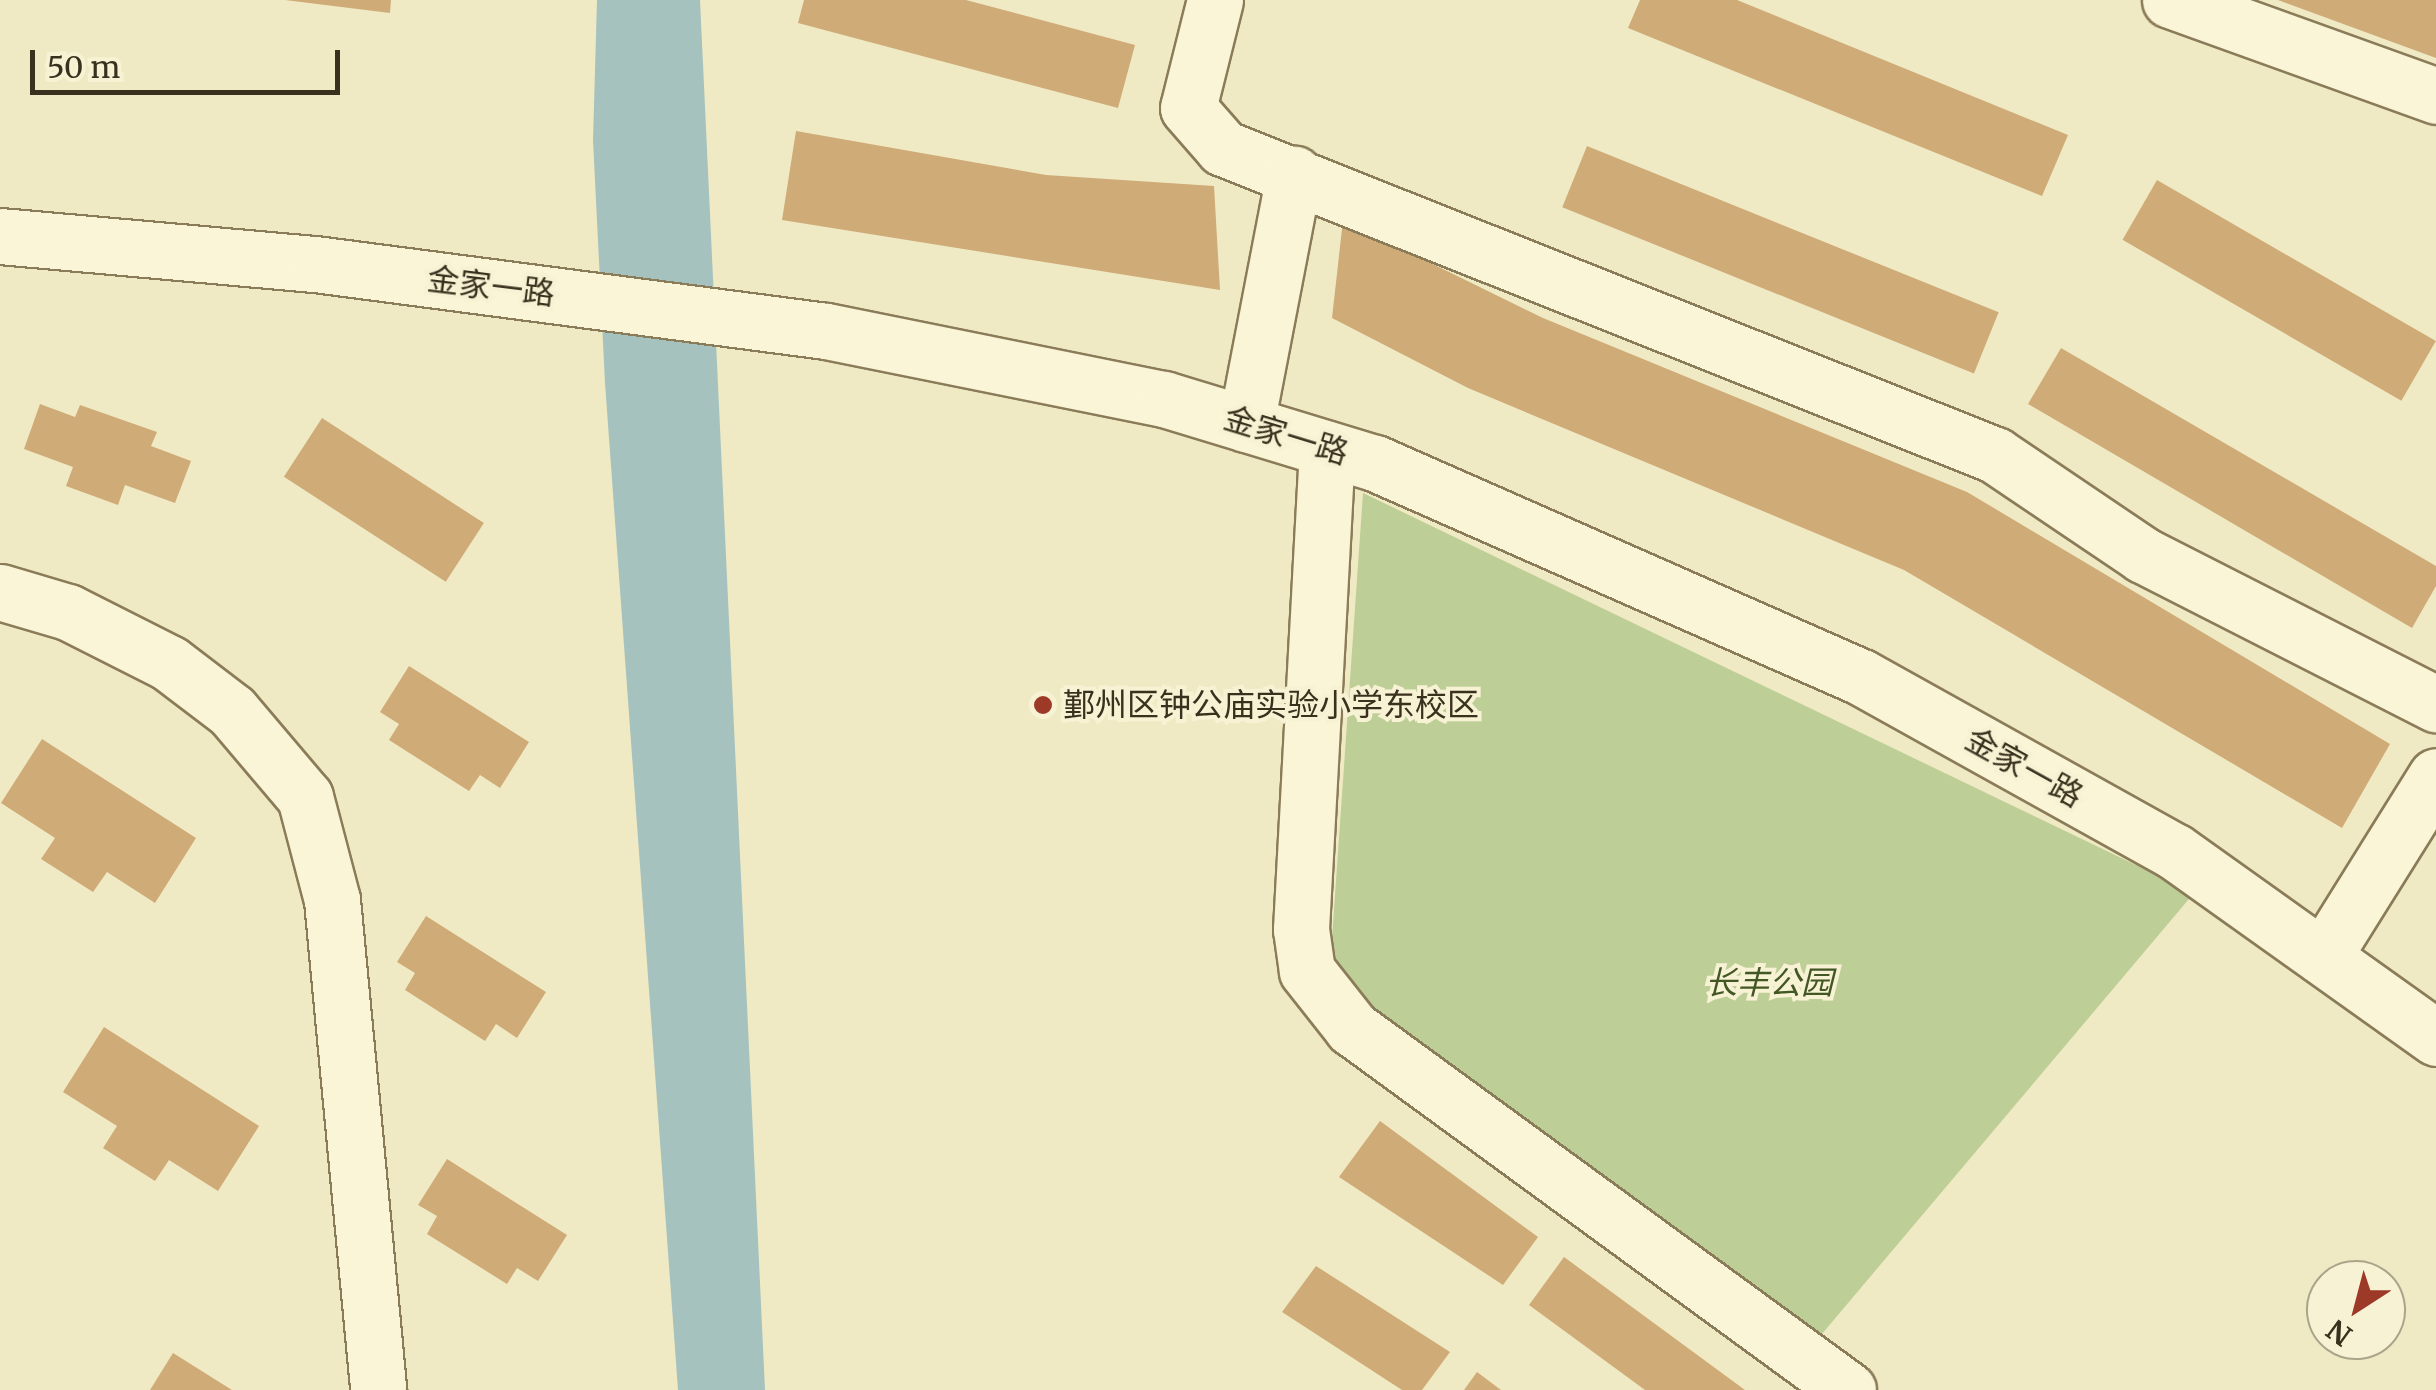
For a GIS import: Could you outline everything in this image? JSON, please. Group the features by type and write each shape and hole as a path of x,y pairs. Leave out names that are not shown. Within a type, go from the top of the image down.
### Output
{"street":[{"path":"1216,0 1188,108 1223,148 1994,455 2142,555 2436,704"},
{"path":"2170,0 2436,96"},
{"path":"1246,424 1294,174"},
{"name":"金家一路","path":"0,236 316,264 826,331 1246,424 1327,449 1860,677 2174,852 2436,1038"},
{"path":"1327,449 1301,929 1306,972 1352,1028 1848,1390"},
{"path":"0,592 68,612 170,664 232,712 305,798 332,900 378,1390"},
{"path":"2322,957 2436,776"}],"green space":[{"name":"长丰公园","path":"1363,493 2194,893 1816,1341 1328,996"}],"water":[{"path":"597,0 700,0 765,1390 678,1390 605,383 593,140"}],"building":[{"path":"285,0 391,0 390,13"},
{"path":"804,0 966,0 1135,45 1118,108 798,23"},
{"path":"1640,0 1737,0 2068,135 2042,196 1628,28"},
{"path":"2278,0 2436,0 2436,58"},
{"path":"796,131 1046,175 1214,186 1220,290 782,220"},
{"path":"1587,146 1999,312 1974,374 1562,207"},
{"path":"2157,180 2436,341 2401,401 2122,240"},
{"path":"1343,220 1543,318 1967,492 2390,744 2342,828 1904,570 1468,388 1332,318"},
{"path":"2061,348 2436,566 2436,586 2412,628 2028,404"},
{"path":"40,404 75,417 80,405 157,432 151,446 191,461 175,503 125,485 118,505 66,486 73,467 24,449"},
{"path":"322,418 484,523 446,582 284,477"},
{"path":"409,666 529,742 500,788 480,775 469,791 389,740 399,724 380,712"},
{"path":"42,739 196,838 155,903 107,872 93,892 41,859 55,838 1,803"},
{"path":"426,916 546,992 517,1038 496,1024 485,1041 405,990 415,973 397,962"},
{"path":"104,1027 259,1126 218,1191 169,1160 155,1181 103,1148 117,1126 63,1092"},
{"path":"1380,1121 1538,1237 1503,1285 1339,1177"},
{"path":"447,1159 567,1235 538,1281 517,1268 507,1284 427,1234 437,1216 418,1205"},
{"path":"1564,1257 1745,1390 1645,1390 1529,1305"},
{"path":"1316,1266 1450,1352 1422,1390 1402,1390 1282,1312"},
{"path":"173,1353 232,1390 150,1390"},
{"path":"1477,1372 1501,1390 1464,1390"}],"place":[{"name":"鄞州区钟公庙实验小学东校区","path":"1043,705"}]}
